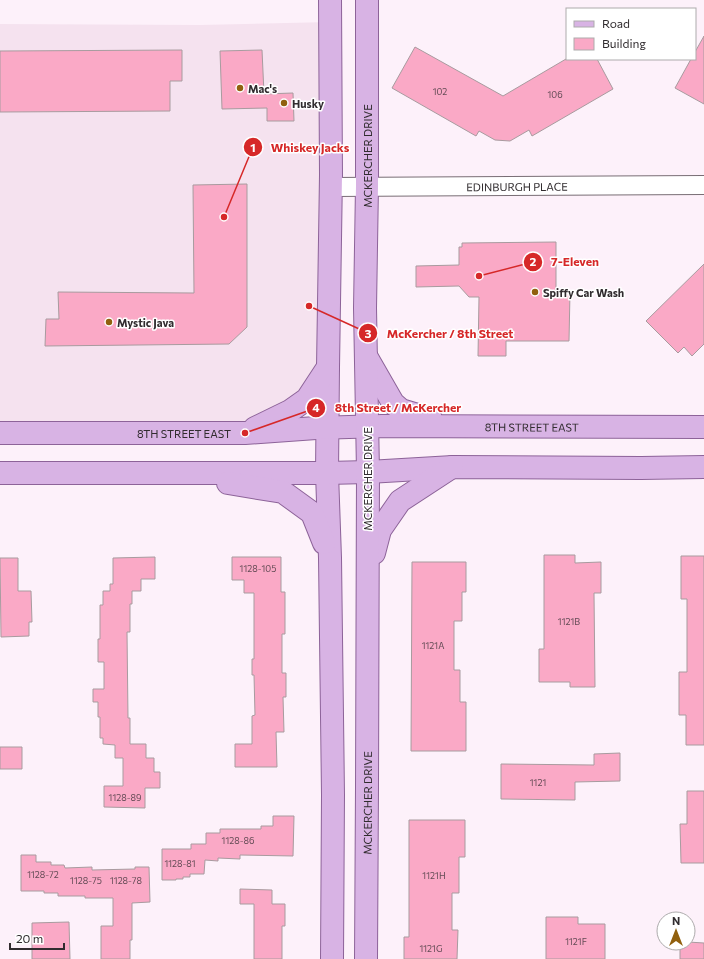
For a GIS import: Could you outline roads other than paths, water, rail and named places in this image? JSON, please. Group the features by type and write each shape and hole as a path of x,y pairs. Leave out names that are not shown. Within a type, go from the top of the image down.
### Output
{"main road":[{"path":"330,0 331,187 327,472 330,558 333,795 332,959"},
{"name":"MCKERCHER DRIVE","path":"366,959 368,472 365,308 367,186 367,0"},
{"path":"366,356 394,403 401,410 451,426"},
{"path":"245,433 290,411 307,399 328,366"},
{"name":"8TH STREET EAST","path":"0,434 245,433 328,427 367,426 704,427"},
{"path":"367,584 380,530 400,500 453,467"},
{"path":"0,473 368,472 453,467 704,467"},
{"path":"170,472 283,492 312,513 330,558"}],"street":[{"name":"EDINBURGH PLACE","path":"331,187 704,185"}],"place":[{"name":"Mac's","path":"240,88"},
{"name":"Husky","path":"284,103"},
{"name":"Whiskey Jacks","path":"224,217"},
{"name":"7-Eleven","path":"479,276"},
{"name":"Spiffy Car Wash","path":"535,292"},
{"name":"McKercher / 8th Street","path":"309,306"},
{"name":"Mystic Java","path":"109,322"},
{"name":"8th Street / McKercher","path":"245,433"}]}
